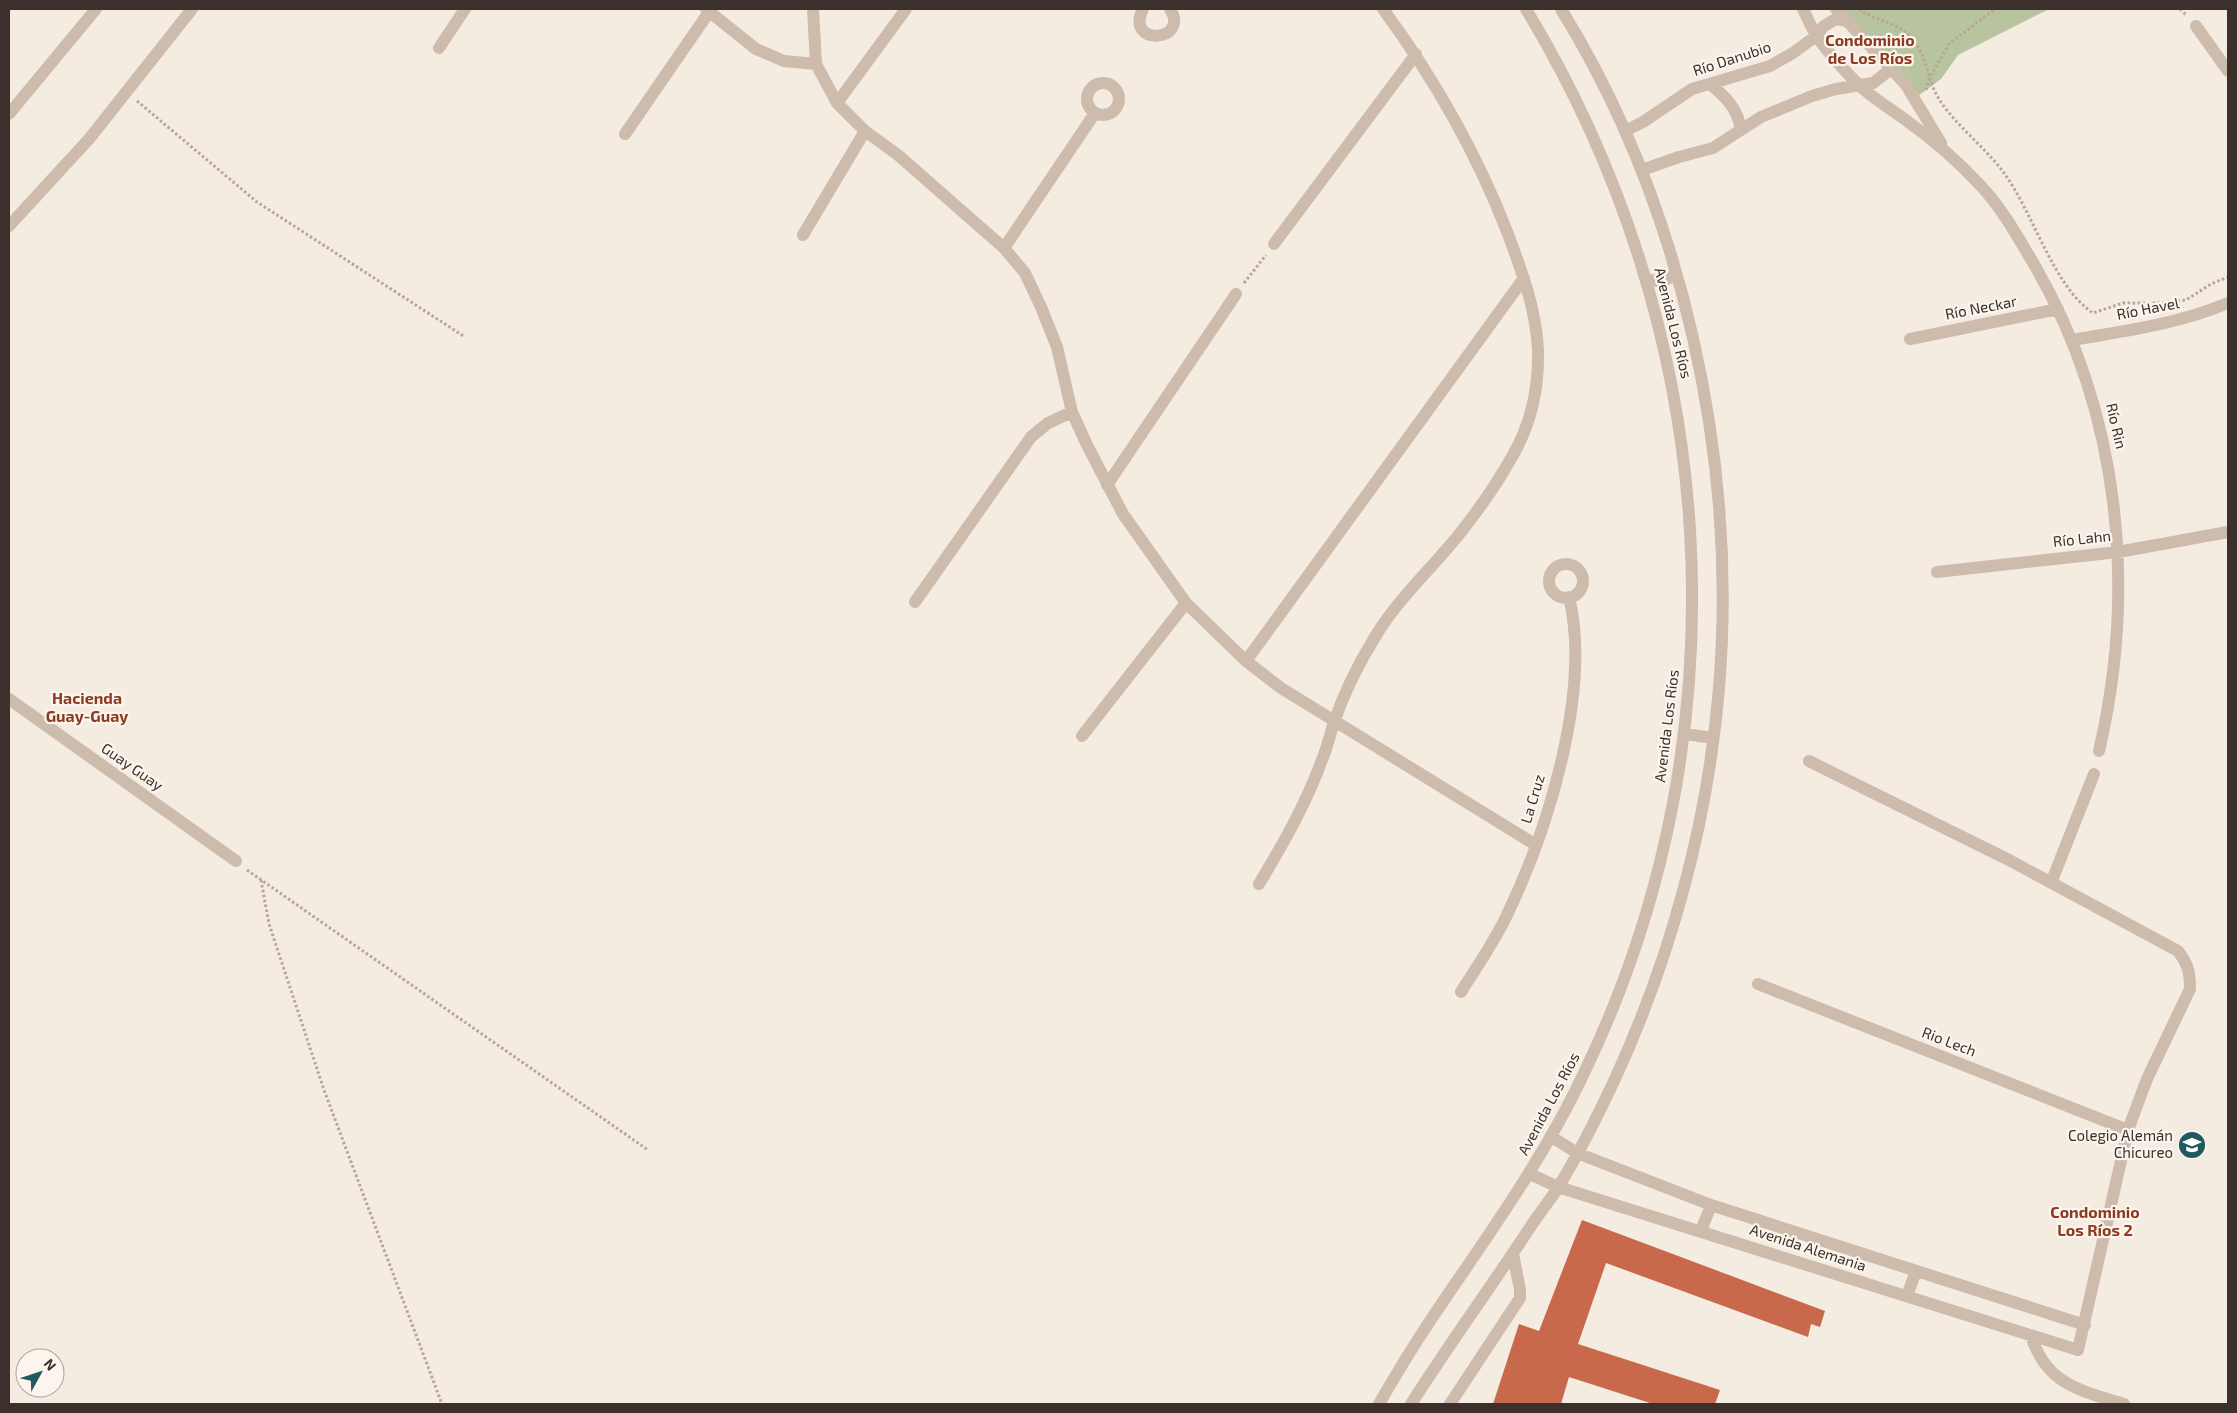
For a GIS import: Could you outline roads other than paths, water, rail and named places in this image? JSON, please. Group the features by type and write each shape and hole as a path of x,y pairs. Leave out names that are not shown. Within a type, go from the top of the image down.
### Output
{"street":[{"path":"9,114 96,9"},
{"path":"9,226 89,139 192,9"},
{"path":"439,48 465,9"},
{"path":"813,9 816,64 837,103 865,131 898,155 1004,248 1025,273 1042,307 1057,347 1072,412 1107,485 1124,514 1186,603 1246,661 1281,688 1536,845"},
{"path":"837,103 906,9"},
{"path":"1143,9 1139,17 1142,28 1150,36 1157,37 1169,32 1173,25 1174,19 1170,9"},
{"path":"1259,884 1281,847 1309,792 1322,760 1334,721 1376,634 1401,601 1475,513 1503,472 1524,434 1536,393 1538,358 1536,327 1524,278 1486,181 1447,107 1416,54 1383,9"},
{"name":"Avenida Los Ríos","path":"1379,1404 1428,1323 1530,1174 1552,1137 1603,1032 1637,940 1668,828 1686,734 1693,608 1689,514 1676,408 1667,361 1647,279 1624,211 1600,151 1566,78 1526,9"},
{"name":"Avenida Los Ríos","path":"1411,1404 1558,1187 1577,1153 1630,1044 1665,951 1692,854 1713,738 1721,650 1720,550 1717,493 1701,381 1676,273 1642,170 1594,67 1560,9"},
{"name":"Río Rin","path":"1803,9 1816,36 1859,86 1945,149 1982,187 2025,248 2058,309 2072,340 2092,396 2102,436 2110,476 2118,552 2117,649 2108,715 2099,751"},
{"name":"Río Rin","path":"1836,9 1906,86 1945,149"},
{"path":"625,134 707,10 756,49 784,61 816,64"},
{"name":"Río Danubio","path":"1625,131 1692,89 1770,66 1793,53 1816,36 1824,26 1836,19 1847,21"},
{"path":"2196,26 2228,71"},
{"path":"1274,244 1416,54"},
{"path":"1642,170 1713,148 1761,117 1812,96 1873,83 1891,69"},
{"path":"1710,84 1726,97 1731,104 1739,116 1741,130"},
{"path":"1004,248 1095,113"},
{"path":"803,235 865,131"},
{"path":"1647,279 1659,282 1670,278 1676,273"},
{"path":"1246,661 1524,278"},
{"path":"1107,485 1236,294"},
{"name":"Río Havel","path":"2072,340 2160,326 2202,314 2228,303"},
{"name":"Río Neckar","path":"1910,339 2058,309"},
{"path":"915,602 1031,437 1048,423 1072,412"},
{"name":"Río Lahn","path":"1937,572 2118,552 2228,532"},
{"name":"La Cruz","path":"1461,992 1505,919 1536,845 1559,768 1570,707 1575,635 1569,598"},
{"path":"1082,736 1186,603"},
{"name":"Guay Guay","path":"9,699 236,861"},
{"path":"1686,734 1713,738"},
{"path":"1809,761 2010,860 2178,951 2186,961 2190,972 2190,989 2147,1079 2128,1130 2085,1325"},
{"path":"2051,883 2094,774"},
{"name":"Rio Lech","path":"1758,984 2128,1130"},
{"name":"Avenida Alemania","path":"1530,1174 1558,1187 2078,1350 2085,1325 1711,1205 1577,1153 1552,1137"},
{"path":"1701,1231 1711,1205"},
{"path":"1450,1404 1520,1298 1513,1254"},
{"path":"1907,1296 1916,1271"},
{"path":"2031,1336 2039,1358 2054,1376 2076,1389 2124,1404"}],"place":[{"name":"Colegio Alemán Chicureo","path":"2192,1145"}],"district":[{"name":"Condominio de Los Ríos","path":"1870,49"},
{"name":"Hacienda Guay-Guay","path":"87,707"},
{"name":"Condominio Los Ríos 2","path":"2095,1221"}]}
